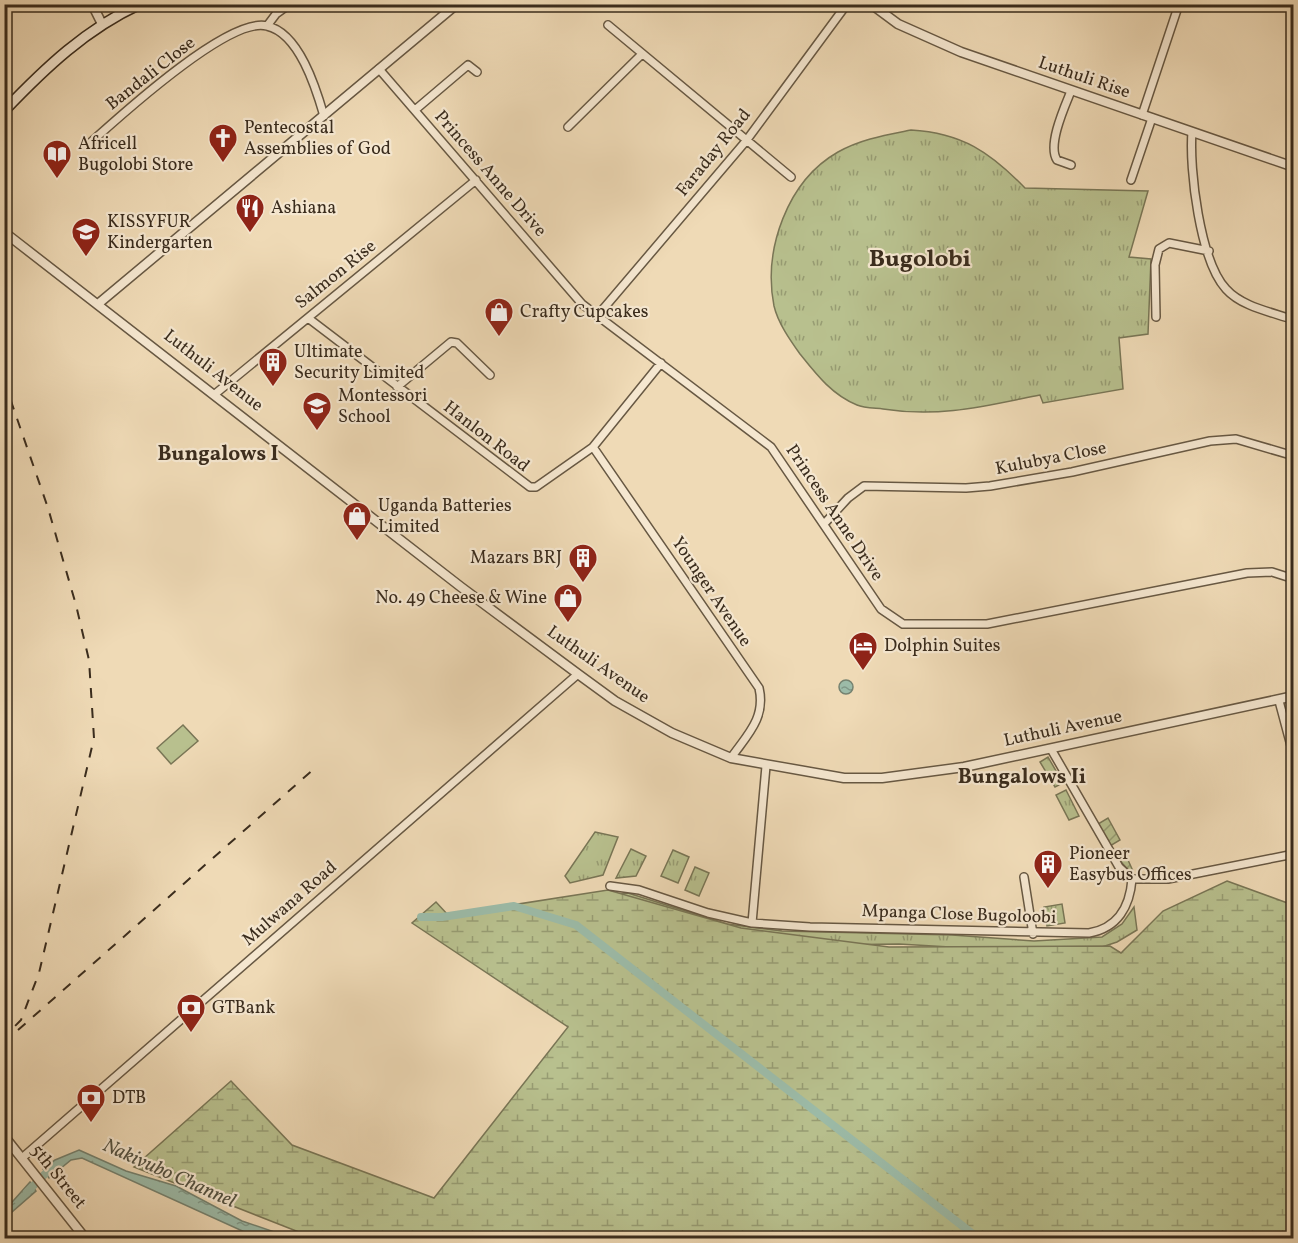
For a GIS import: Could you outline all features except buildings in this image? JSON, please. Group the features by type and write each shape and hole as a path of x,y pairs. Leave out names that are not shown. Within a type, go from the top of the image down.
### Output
{"main road":[{"path":"6,107 71,45 102,24 141,4"}],"street":[{"path":"92,4 102,24"},
{"path":"290,4 276,14 267,26 278,31 305,63 324,116"},
{"path":"98,304 457,4"},
{"name":"Faraday Road","path":"598,315 746,141 847,4"},
{"name":"Luthuli Rise","path":"871,4 898,24 924,36 1071,91 1293,166"},
{"path":"1142,115 1179,4"},
{"path":"608,25 791,177"},
{"name":"Bandali Close","path":"90,142 160,82 199,53 249,28 267,26"},
{"path":"568,127 642,54"},
{"path":"415,110 468,65 477,72"},
{"name":"Princess Anne Drive","path":"380,69 573,294 765,440 882,609 896,621 910,625 987,624 1247,573 1272,572 1293,579"},
{"path":"1071,91 1059,121 1054,152 1058,160 1071,165"},
{"path":"1131,180 1152,118"},
{"path":"1192,132 1192,181 1209,251 1225,288 1237,298 1293,320"},
{"name":"Salmon Rise","path":"215,394 476,180"},
{"name":"Luthuli Avenue","path":"4,232 461,587 615,701 672,733 730,758 844,778 882,778 964,767 1293,696"},
{"path":"1156,317 1155,265 1159,249 1169,243 1209,251"},
{"name":"Hanlon Road","path":"308,318 530,487 536,487 593,447 661,363"},
{"path":"397,387 451,342 457,343 490,375"},
{"name":"Kulubya Close","path":"824,524 848,498 864,486 966,488 990,486 1072,472 1210,441 1236,439 1293,456"},
{"name":"Younger Avenue","path":"593,447 759,688 762,706 757,720 730,758"},
{"name":"Mulwana Road","path":"22,1158 578,674"},
{"path":"1279,700 1293,757"},
{"path":"1051,749 1119,867 1132,879 1168,879 1293,854"},
{"path":"752,923 766,766"},
{"path":"1024,877 1033,934"},
{"name":"Mpanga Close Bugoloobi","path":"610,886 639,890 708,913 752,923 1033,934 1089,933 1105,929 1118,919 1128,903 1132,879"},
{"name":"5th Street","path":"4,1136 85,1239"}],"green space":[{"path":"911,130 945,135 974,147 1000,164 1025,188 1148,191 1129,257 1151,259 1148,334 1119,338 1123,389 1043,403 1040,395 962,410 904,411 863,407 848,401 825,383 806,362 778,319 772,284 772,262 776,240 792,199 805,180 838,152 865,141"},
{"path":"183,725 198,741 171,764 157,748"},
{"path":"1048,757 1063,783 1055,787 1040,762"},
{"path":"1066,790 1079,816 1069,820 1056,795"},
{"path":"1108,818 1120,840 1110,846 1098,824"},
{"path":"595,832 618,837 603,875 570,883 565,876"},
{"path":"631,849 646,856 636,876 616,878"},
{"path":"1123,849 1133,871 1131,873 1113,853"},
{"path":"673,850 689,857 678,883 661,876"},
{"path":"695,867 709,873 699,896 685,890"},
{"path":"1227,881 1293,905 1294,1237 314,1238 134,1167 231,1081 292,1145 434,1198 568,1027 412,923 436,902 448,915 608,890 741,928 889,947 1110,946 1121,953 1163,911"},
{"path":"628,893 727,924 782,931 952,935 1034,941 1102,937 1122,924 1134,907 1137,930 1117,942 1096,949 1033,952 899,944 825,945 751,939 601,895"},
{"path":"1062,904 1065,923 1047,926 1044,907"}],"water":[{"path":"843,680 849,680 853,687 849,694 843,694 839,690 839,684"},
{"path":"79,1150 126,1171 176,1186 242,1221 292,1238 265,1238 249,1234 82,1158 71,1160 49,1178 43,1169 55,1160"},
{"path":"30,1182 36,1191 5,1218 5,1210"}],"waterway":[{"path":"421,917 442,917 514,906 576,925 978,1238"},
{"path":"27,1192 52,1167"}],"railway":[{"path":"4,381 48,508 76,605 89,660 94,738 39,973 21,1020 4,1037"},
{"path":"18,1030 315,768"}],"place":[{"name":"Pentecostal Assemblies of God","path":"223,164"},
{"name":"Africell Bugolobi Store","path":"57,180"},
{"name":"Ashiana","path":"250,234"},
{"name":"KISSYFUR Kindergarten","path":"86,258"},
{"name":"Crafty Cupcakes","path":"499,338"},
{"name":"Ultimate Security Limited","path":"273,388"},
{"name":"Montessori School","path":"317,432"},
{"name":"Uganda Batteries Limited","path":"357,542"},
{"name":"Mazars BRJ","path":"583,584"},
{"name":"No. 49 Cheese & Wine","path":"568,624"},
{"name":"Dolphin Suites","path":"863,672"},
{"name":"Pioneer Easybus Offices","path":"1048,890"},
{"name":"GTBank","path":"191,1034"},
{"name":"DTB","path":"91,1124"}],"district":[{"name":"Bugolobi","path":"920,260"},
{"name":"Bungalows I","path":"218,454"},
{"name":"Bungalows Ii","path":"1022,777"}],"water label":[{"name":"Nakivubo Channel","path":"169,1174"}]}
